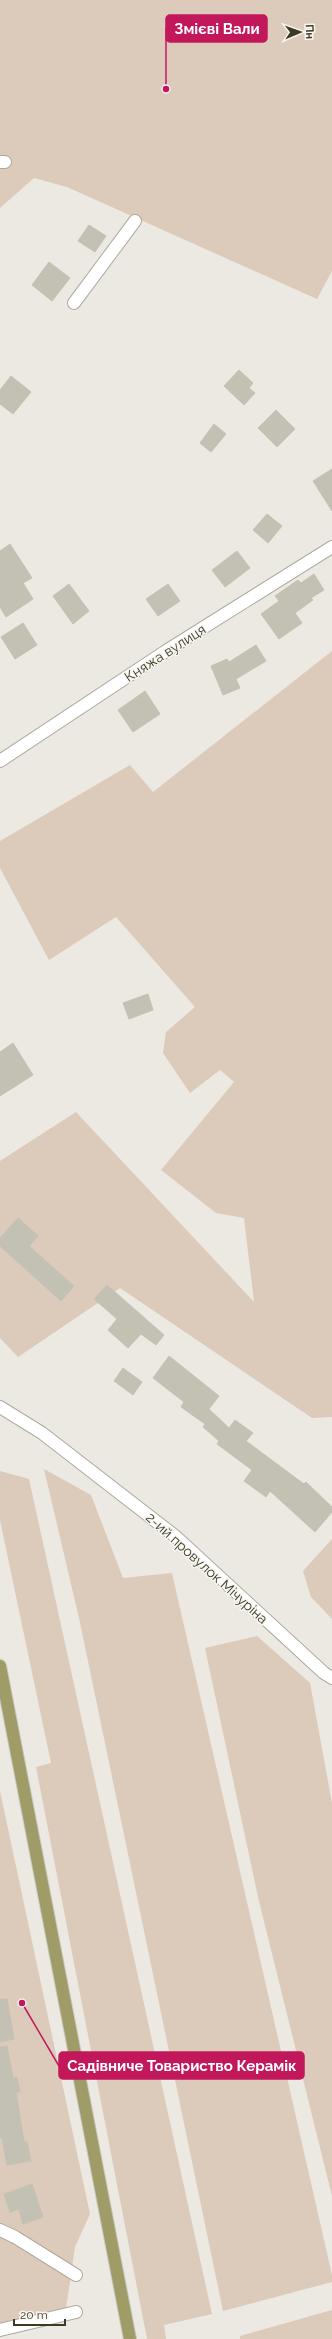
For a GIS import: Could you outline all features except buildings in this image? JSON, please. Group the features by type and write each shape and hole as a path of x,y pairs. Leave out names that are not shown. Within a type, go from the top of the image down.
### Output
{"main road":[{"path":"0,1666 130,2339"}],"street":[{"path":"74,303 135,221"},
{"name":"Княжа вулиця","path":"0,761 166,651 332,547"},
{"name":"2-ий провулок Мічуріна","path":"0,1407 42,1433 175,1536 324,1673 332,1678"},
{"path":"0,2230 15,2237 76,2275"},
{"path":"0,2330 76,2312"}],"shaded area":[{"path":"0,0 332,0 332,271 317,299 67,187 34,178 0,208"},
{"path":"332,651 332,1417 312,1418 120,1288 18,1357 0,1338 0,1161 76,1112 254,1302 244,1218 216,1213 161,1170 234,1082 220,1070 190,1093 163,1053 166,1032 195,1007 116,917 49,960 0,868 0,841 130,765 153,792"},
{"path":"44,1469 91,1495 123,1578 172,1573 332,2275 332,2282 223,2311 79,1618"},
{"path":"0,1471 29,1479 212,2314 164,2325 166,2339 147,2339 36,1767 51,1763 0,1520"},
{"path":"332,1539 332,1619 311,1597 303,1571"},
{"path":"257,1636 310,1683 332,1803 332,2196 258,1897 205,1648"},
{"path":"0,1791 90,2214 75,2247 66,2309 0,2325"},
{"path":"332,2310 332,2339 240,2339 240,2336"}],"place":[{"name":"Змієві Вали","path":"166,89"},
{"name":"Садівниче Товариство Керамік","path":"22,2003"}]}
